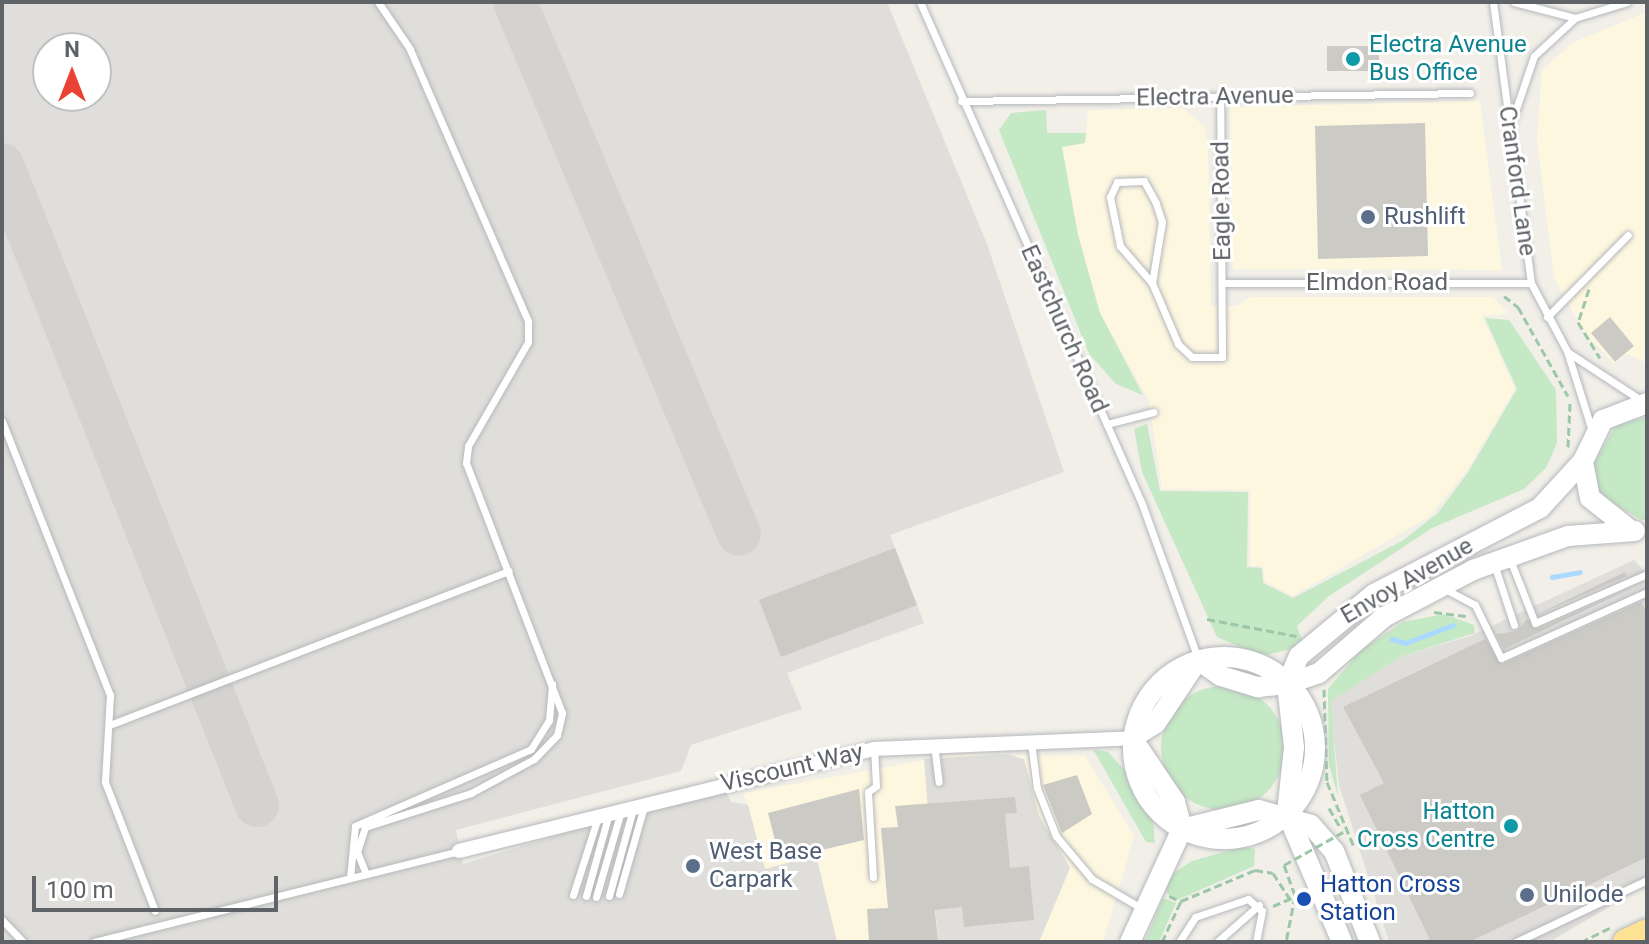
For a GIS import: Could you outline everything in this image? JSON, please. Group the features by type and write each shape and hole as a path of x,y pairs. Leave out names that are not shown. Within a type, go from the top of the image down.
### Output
{"highway":[{"path":"1626,942 1647,932"}],"street":[{"path":"1641,531 1598,509 1574,458 1592,433 1615,411 1646,403"},
{"name":"Envoy Avenue","path":"1287,684 1299,656 1351,608 1540,508 1574,458"},
{"name":"Envoy Avenue","path":"1287,684 1319,673 1366,630 1501,558 1568,536 1641,531"},
{"path":"1130,942 1141,908 1182,829 1175,802 1132,738 1158,687 1198,660 1258,687 1287,684 1307,709 1313,764 1311,788 1287,813"},
{"name":"Viscount Way","path":"459,851 874,749 933,742 1132,738"},
{"path":"1182,829 1259,810 1287,813 1324,836 1370,942"},
{"path":"1287,813 1342,942"}],"lane":[{"path":"366,874 357,846 370,823 471,793 549,746 562,713 466,453 528,342 528,321 410,49 378,2"},
{"name":"Eastchurch Road","path":"920,2 961,101 1107,424 1198,660"},
{"name":"Cranford Lane","path":"1493,2 1512,120 1531,283 1567,351 1592,433"},
{"path":"1514,2 1575,18"},
{"path":"1512,120 1534,56 1575,18 1627,2"},
{"name":"Electra Avenue","path":"961,101 1470,93"},
{"name":"Eagle Road","path":"1152,283 1178,344 1192,357 1222,357 1220,97"},
{"path":"1144,181 1156,203 1162,222 1152,283 1120,246 1110,197 1117,182 1144,181"},
{"path":"1547,317 1584,284 1628,235"},
{"name":"Elmdon Road","path":"1223,283 1531,283"},
{"name":"Cranford Lane","path":"1567,351 1646,403"},
{"path":"1107,424 1153,412"},
{"path":"2,421 110,695 112,724 105,782 155,911"},
{"path":"1501,558 1535,623 1647,575"},
{"path":"1501,558 1514,625"},
{"path":"112,724 508,571"},
{"path":"1630,582 1647,575"},
{"path":"1441,588 1475,605 1501,658 1644,594"},
{"path":"350,878 355,826 531,749 549,720 552,684"},
{"path":"1031,740 1037,788 1056,836 1092,879 1141,908"},
{"path":"933,742 939,782"},
{"path":"873,877 874,749"},
{"path":"619,894 621,810"},
{"path":"573,895 621,810"},
{"path":"586,896 621,810"},
{"path":"609,896 621,810"},
{"path":"596,897 621,810"},
{"path":"94,942 459,851"},
{"path":"1516,942 1647,880"},
{"path":"1179,942 1188,923 1208,909 1240,900 1260,908"},
{"path":"1217,942 1260,908"},
{"path":"1256,942 1260,908"},
{"path":"2,920 23,942"}],"path":[{"path":"1584,284 1591,291 1580,310 1581,337 1604,364"},
{"path":"1511,300 1565,390"},
{"path":"1570,403 1574,458"},
{"path":"1428,613 1469,618"},
{"path":"1207,619 1290,636"},
{"path":"1328,680 1322,698 1327,782 1359,862"},
{"path":"1286,942 1295,896 1284,865 1343,832 1329,808"},
{"path":"1162,942 1181,901 1255,870 1273,873 1289,898"},
{"path":"1150,889 1181,901"},
{"path":"1260,908 1295,896"}],"shaded area":[{"path":"2,2 887,2 987,244 1064,472 890,535 924,623 787,673 802,709 691,745 681,771 456,830 463,864 723,784 731,802 748,805 765,869 816,855 837,942 2,942"},
{"path":"1647,12 1647,363 1627,354 1614,364 1585,333 1554,278 1537,141 1542,70 1574,42"},
{"path":"1480,101 1502,270 1233,269 1230,107"},
{"path":"1183,108 1205,127 1211,306 1237,306 1250,297 1493,297 1509,314 1482,316 1515,389 1467,470 1430,516 1293,596 1265,581 1263,566 1250,566 1250,490 1162,489 1149,401 1100,313 1078,235 1062,147 1085,143 1088,110"},
{"name":"Hatton Cross Centre","path":"1634,560 1647,574 1647,885 1549,942 1389,942 1339,785 1330,701 1402,656 1470,636"},
{"path":"1007,754 1024,759 1039,816 1070,868 1039,942 938,942 924,759"},
{"path":"953,755 1085,756 1134,836 1103,942 837,942 816,856 765,869 744,793"}],"green space":[{"path":"1046,110 1047,133 1086,133 1085,143 1062,147 1078,235 1100,313 1143,395 1116,384 1089,354 999,130 1011,113"},
{"path":"1485,318 1509,320 1556,390 1557,443 1546,468 1524,489 1432,528 1329,596 1297,626 1302,640 1291,649 1261,656 1217,637 1142,472 1134,429 1147,424 1160,491 1248,492 1247,567 1262,568 1263,583 1293,598 1402,541 1438,513 1469,471 1517,389"},
{"path":"1647,417 1647,520 1642,520 1600,496 1593,465 1616,425"},
{"path":"1444,614 1474,625 1475,633 1402,656 1331,701 1338,796 1329,765 1328,689 1361,650 1403,622"},
{"path":"1223,686 1247,691 1267,704 1280,724 1285,748 1280,772 1267,792 1247,805 1223,810 1199,805 1179,792 1166,772 1161,748 1166,724 1179,704 1199,691"},
{"path":"1093,749 1108,752 1127,773 1153,821 1155,843 1146,842"},
{"path":"1242,847 1255,849 1254,866 1175,901 1166,892 1171,875 1192,861"},
{"path":"1163,898 1176,903 1159,942 1145,942"}],"building":[{"name":"Electra Avenue Bus Office","path":"1327,46 1379,46 1379,71 1327,71"},
{"path":"1425,123 1428,256 1318,259 1315,126"},
{"path":"1610,317 1634,346 1615,362 1591,333"},
{"path":"895,548 917,605 781,657 759,600"},
{"path":"1625,572 1627,576 1538,614"},
{"path":"1633,587 1504,649 1496,634 1517,631 1527,619 1538,629"},
{"name":"Hatton Cross Centre","path":"1641,602 1647,613 1647,857 1469,942 1431,942 1360,795 1384,783 1343,707 1485,639 1503,664"},
{"path":"1077,775 1092,814 1062,833 1043,785"},
{"path":"859,789 864,840 780,860 768,813"},
{"path":"1015,797 1017,813 1005,814 1010,868 1029,866 1034,920 964,927 962,907 935,910 938,942 869,942 867,909 888,908 881,828 898,827 895,806"}],"waterway":[{"path":"1552,577 1580,572"},
{"path":"1392,639 1405,643 1453,625"}],"taxiway":[{"path":"515,2 739,534"},
{"path":"2,165 257,805"}],"place":[{"name":"Electra Avenue Bus Office","path":"1353,59"},
{"name":"Rushlift","path":"1368,217"},
{"name":"Hatton Cross Centre","path":"1511,826"},
{"name":"West Base Carpark","path":"693,866"},
{"name":"Unilode","path":"1527,895"},
{"name":"Hatton Cross Station","path":"1304,899"}]}
